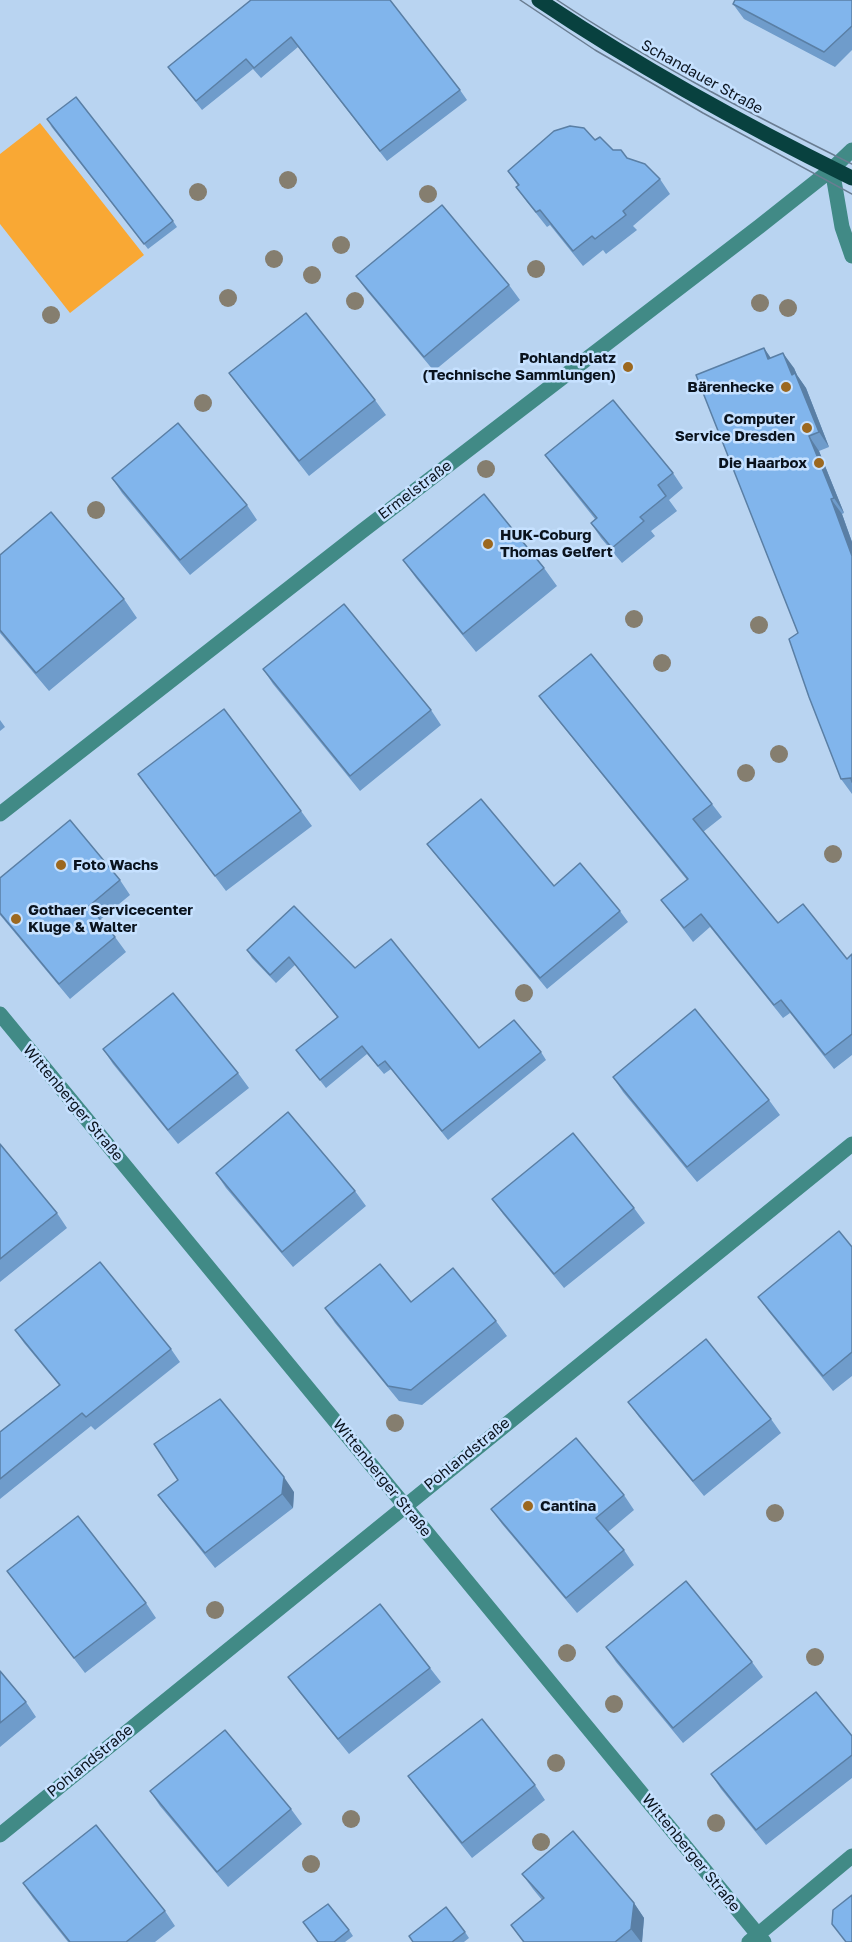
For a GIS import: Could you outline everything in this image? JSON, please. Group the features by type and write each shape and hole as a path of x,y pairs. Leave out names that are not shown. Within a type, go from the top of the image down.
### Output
{"main road":[{"name":"Schandauer Straße","path":"539,0 602,41 682,88 852,178"}],"street":[{"name":"Ermelstraße","path":"0,814 832,169 852,150"},
{"path":"832,169 842,227 852,256"},
{"name":"Wittenberger Straße","path":"0,1014 405,1505 757,1940"},
{"name":"Pohlandstraße","path":"0,1835 852,1144"},
{"path":"757,1940 852,1856"}],"shaded area":[{"path":"40,123 144,255 70,313 0,224 0,154"}],"building":[{"path":"251,0 390,0 460,90 380,151 291,37 254,68 246,59 196,101 168,67"},
{"path":"735,0 852,0 852,26 824,52 733,4"},
{"path":"76,97 173,221 144,244 47,119"},
{"path":"570,126 584,128 595,140 600,137 613,150 621,150 627,158 645,164 660,179 623,211 626,215 595,239 592,236 573,251 540,210 536,212 516,187 519,185 508,171 554,131"},
{"path":"442,205 509,285 424,357 356,276"},
{"path":"306,313 375,400 299,461 229,373"},
{"path":"764,348 768,359 783,353 792,375 795,373 819,432 809,436 834,498 831,499 852,556 852,782 851,778 841,779 809,697 789,639 798,633 696,375"},
{"path":"613,400 673,473 658,485 666,496 640,517 644,521 612,548 591,523 597,518 545,455"},
{"path":"178,423 247,505 180,560 112,478"},
{"path":"484,494 544,568 463,634 403,560"},
{"path":"51,512 124,599 36,673 0,630 0,555"},
{"path":"344,604 431,710 350,776 263,669"},
{"path":"591,654 712,804 693,819 778,923 803,904 847,959 852,954 852,1034 825,1055 781,1000 774,1005 701,914 684,928 661,900 688,879 539,696"},
{"path":"224,709 301,811 215,876 138,774"},
{"path":"481,799 554,886 580,863 620,911 540,978 427,844"},
{"path":"70,820 120,880 89,906 115,937 59,984 0,913 0,878"},
{"path":"294,906 355,968 391,939 479,1048 514,1020 541,1052 442,1131 385,1061 378,1066 362,1046 320,1080 296,1050 338,1017 289,957 270,975 247,950"},
{"path":"173,993 238,1073 168,1130 103,1049"},
{"path":"695,1009 769,1100 687,1167 613,1077"},
{"path":"288,1112 355,1191 282,1252 216,1173"},
{"path":"573,1133 634,1208 554,1274 492,1199"},
{"path":"0,1144 57,1213 0,1259"},
{"path":"839,1231 852,1247 852,1352 823,1376 758,1297"},
{"path":"100,1262 171,1349 86,1417 82,1413 0,1479 0,1432 60,1385 15,1330"},
{"path":"380,1264 411,1302 453,1268 496,1321 411,1390 388,1386 325,1308"},
{"path":"706,1339 771,1419 693,1481 628,1402"},
{"path":"220,1399 284,1477 282,1494 205,1553 158,1495 178,1480 154,1444"},
{"path":"576,1438 624,1495 596,1518 624,1550 566,1598 491,1509"},
{"path":"78,1516 146,1603 74,1658 7,1571"},
{"path":"686,1581 752,1662 673,1728 606,1647"},
{"path":"380,1604 430,1668 338,1739 288,1677"},
{"path":"0,1671 26,1702 0,1723"},
{"path":"816,1692 852,1736 852,1755 756,1830 711,1774"},
{"path":"482,1719 535,1785 462,1843 408,1776"},
{"path":"225,1730 291,1809 217,1872 150,1791"},
{"path":"96,1825 165,1911 126,1942 70,1942 23,1883"},
{"path":"573,1831 634,1903 631,1929 615,1942 524,1942 511,1925 544,1898 522,1874"},
{"path":"852,1895 852,1942 846,1942 832,1924 833,1910"},
{"path":"328,1904 349,1930 334,1942 318,1942 303,1922"},
{"path":"446,1907 465,1932 452,1942 413,1942 409,1936"}],"tram line":[{"path":"520,0 595,50 703,113 852,194"},
{"path":"557,0 628,45 776,126 852,164"}],"place":[{"name":"Pohlandplatz (Technische Sammlungen)","path":"628,367"},
{"name":"Bärenhecke","path":"786,387"},
{"name":"Computer Service Dresden","path":"807,428"},
{"name":"Die Haarbox","path":"819,463"},
{"name":"HUK-Coburg Thomas Gelfert","path":"488,544"},
{"name":"Foto Wachs","path":"61,865"},
{"name":"Gothaer Servicecenter Kluge & Walter","path":"16,919"},
{"name":"Cantina","path":"528,1506"}]}
